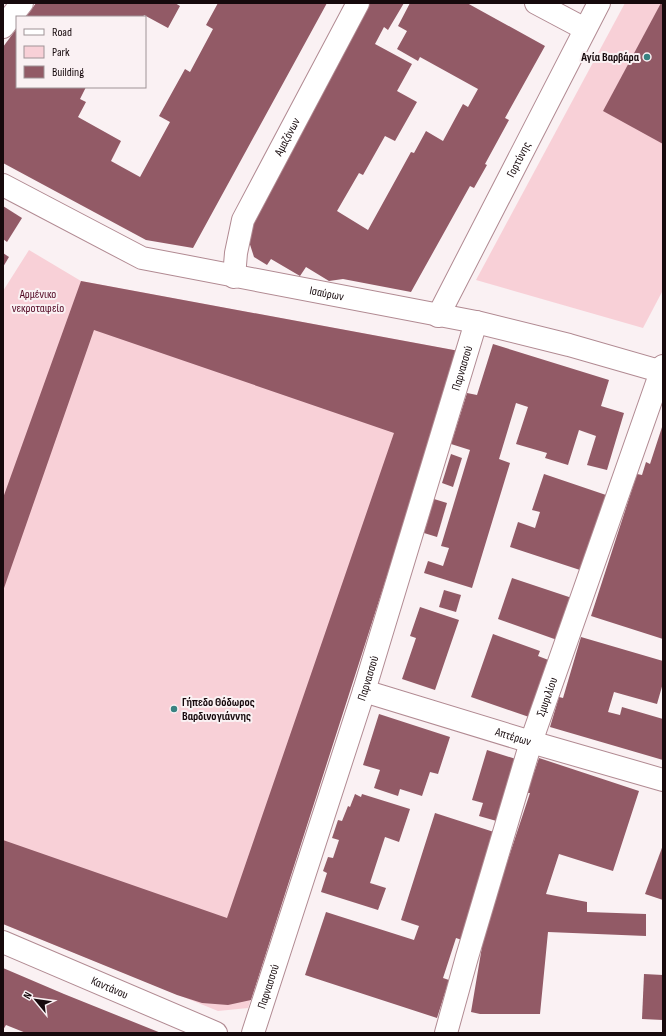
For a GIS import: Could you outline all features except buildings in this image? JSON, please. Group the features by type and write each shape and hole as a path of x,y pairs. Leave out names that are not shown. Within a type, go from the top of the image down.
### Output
{"street":[{"path":"3,27 22,3"},
{"name":"Αμαζόνων","path":"234,277 236,253 243,220 358,3"},
{"path":"536,3 586,29"},
{"name":"Γορτύνης","path":"438,316 599,3"},
{"name":"Ισαύρων","path":"3,185 142,258 234,277 476,322 662,369"},
{"name":"Παρνασσού","path":"253,1033 364,691 476,322"},
{"name":"Σμυριλίου","path":"446,1033 531,742 662,369"},
{"name":"Απτέρων","path":"364,691 531,742 663,780"},
{"name":"Καντάνου","path":"3,942 216,1033"}],"green space":[{"path":"625,3 663,3 663,290 643,328 476,280"},
{"name":"Γήπεδο Θόδωρος Βαρδινογιάννης","path":"29,250 81,281 459,351 248,1008 218,1011 3,924 3,291"}],"place":[{"name":"Αγία Βαρβάρα","path":"647,57"},
{"name":"Γήπεδο Θόδωρος Βαρδινογιάννης","path":"174,709"}],"park label":[{"name":"Αρμένικο νεκροταφείο","path":"38,301"}]}
